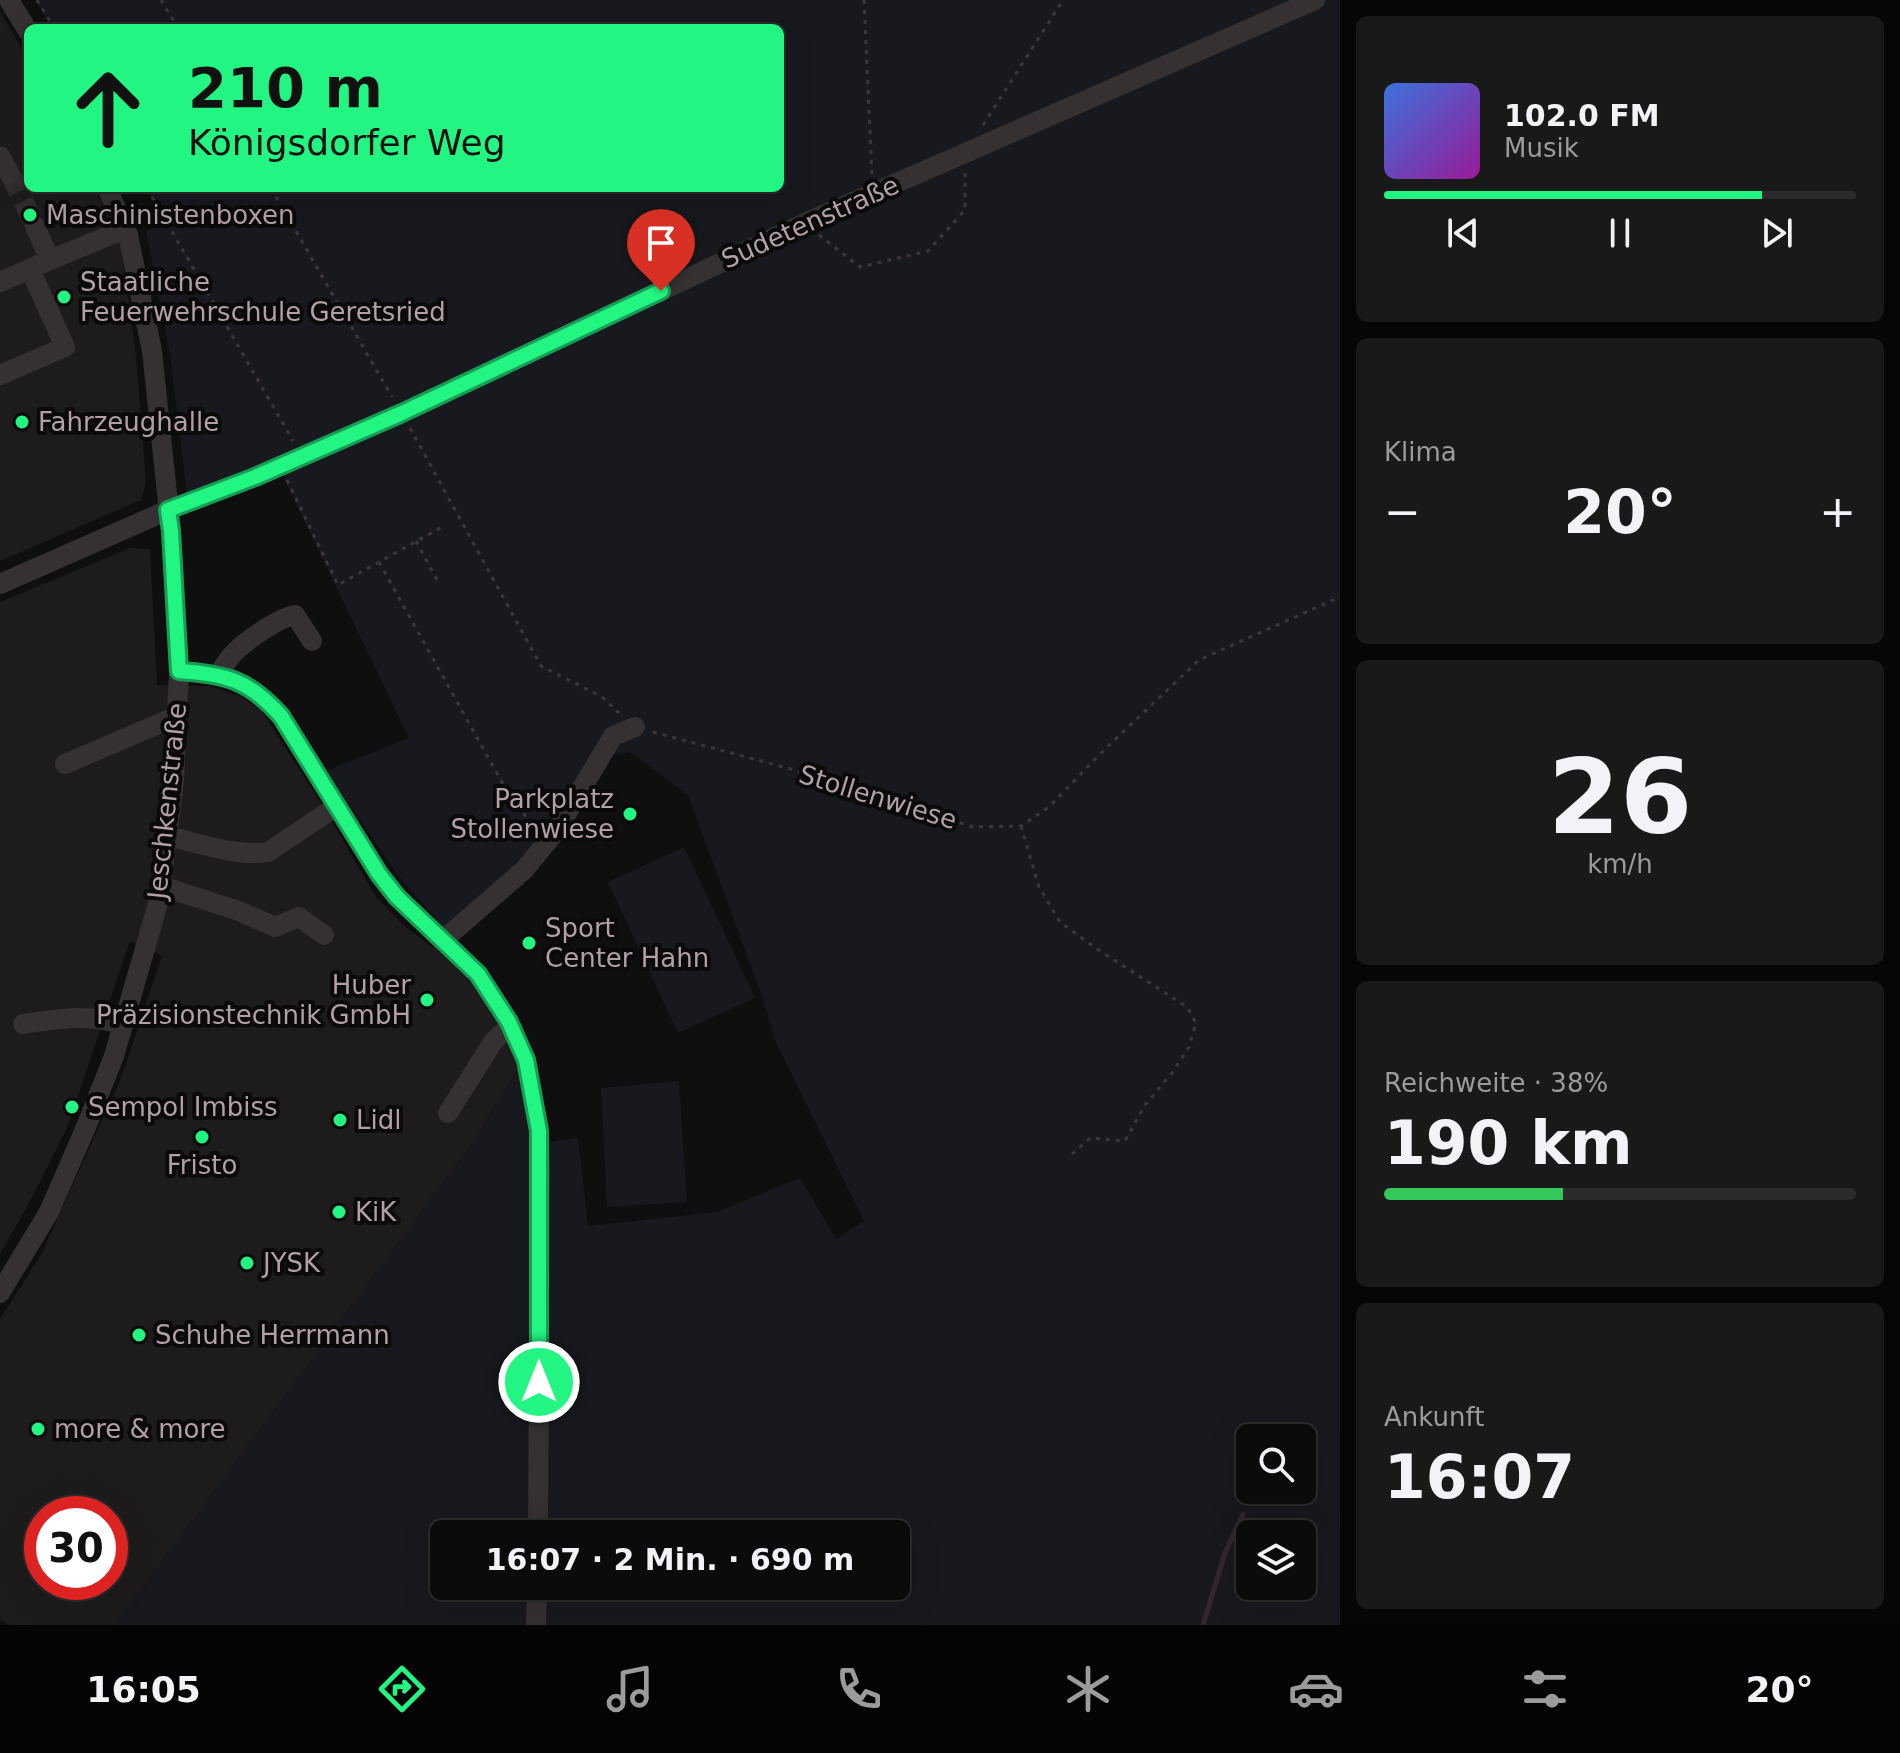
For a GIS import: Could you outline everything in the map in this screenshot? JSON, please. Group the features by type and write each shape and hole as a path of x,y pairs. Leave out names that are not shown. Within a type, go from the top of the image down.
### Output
{"street":[{"path":"9,0 24,24"},
{"name":"Sudetenstraße","path":"0,584 402,413 805,223 1315,0"},
{"name":"Jeschkenstraße","path":"0,1293 49,1212 114,1056 161,886 174,781 179,671 171,531 152,351 128,235 109,192"},
{"path":"35,226 50,260"},
{"path":"0,282 125,229"},
{"path":"0,375 65,347 30,269"},
{"path":"218,675 240,647 286,617 295,615 312,641"},
{"path":"179,671 218,675 265,697 281,716 379,874 397,897 478,974 513,1029 526,1060 539,1131 538,1520"},
{"path":"65,764 177,716"},
{"path":"442,941 524,870 557,830 613,736 635,727"},
{"path":"167,836 229,849 268,852 337,806"},
{"path":"161,886 239,911 275,927 299,917 324,935"},
{"path":"23,1024 86,1017 123,1025"},
{"path":"448,1113 493,1042 513,1029"},
{"path":"536,1625 537,1600"}],"path":[{"path":"37,0 52,24"},
{"path":"161,0 176,24"},
{"path":"864,0 872,193"},
{"path":"149,192 302,457"},
{"path":"273,192 402,413 541,666 602,697 635,727"},
{"path":"280,466 338,585 442,527"},
{"path":"416,541 437,580"},
{"path":"379,562 504,786 544,846"},
{"path":"1069,1157 1090,1138 1125,1141 1145,1105 1189,1047 1196,1023 1187,1007 1060,922 1039,887 1021,826 1049,807 1199,660 1340,597"},
{"name":"Stollenwiese","path":"635,727 802,772 973,827 1021,826"}],"shaded area":[{"path":"35,0 1340,0 1340,1625 115,1625 469,1148 521,1065 532,1144 578,1138 588,1226 717,1212 800,1178 836,1239 864,1221 775,1040 762,996 688,795 630,752 614,755 537,832 528,857 444,928 400,878 326,771 409,738 276,462 187,494 170,353 146,231 165,224 147,192 784,192 784,24 50,24"},
{"name":"Staatliche Feuerwehrschule Geretsried","path":"0,12 24,52 24,192 96,192 120,239 136,356 146,482 141,500 0,561"},
{"path":"130,548 150,549 157,685 210,686 240,696 261,710 376,897 401,923 457,966 482,994 521,1065 469,1148 115,1625 9,1625 0,1619 0,1319 42,1253 121,1078 162,956 130,941 67,1128 0,1254 0,602"},
{"path":"684,847 755,998 678,1033 608,882"},
{"path":"679,1081 687,1202 607,1207 601,1088"}],"waterway":[{"path":"1203,1625 1225,1553 1243,1514"}],"tunnel":[{"path":"10,174 35,226"}],"place":[{"name":"Maschinistenboxen","path":"30,215"},
{"name":"Staatliche Feuerwehrschule Geretsried","path":"64,297"},
{"name":"Fahrzeughalle","path":"22,422"},
{"name":"Parkplatz Stollenwiese","path":"630,814"},
{"name":"Sport Center Hahn","path":"529,943"},
{"name":"Huber Präzisionstechnik GmbH","path":"427,1000"},
{"name":"Sempol Imbiss","path":"72,1107"},
{"name":"Lidl","path":"340,1120"},
{"name":"Fristo","path":"202,1137"},
{"name":"KiK","path":"339,1212"},
{"name":"JYSK","path":"247,1263"},
{"name":"Schuhe Herrmann","path":"139,1335"},
{"name":"more & more","path":"38,1429"}],"route":[{"path":"539,1382 539,1131 526,1060 492,992 478,974 397,897 379,874 281,716 265,697 245,685 213,673 179,671 168,510 255,477 402,413 661,291"}]}
